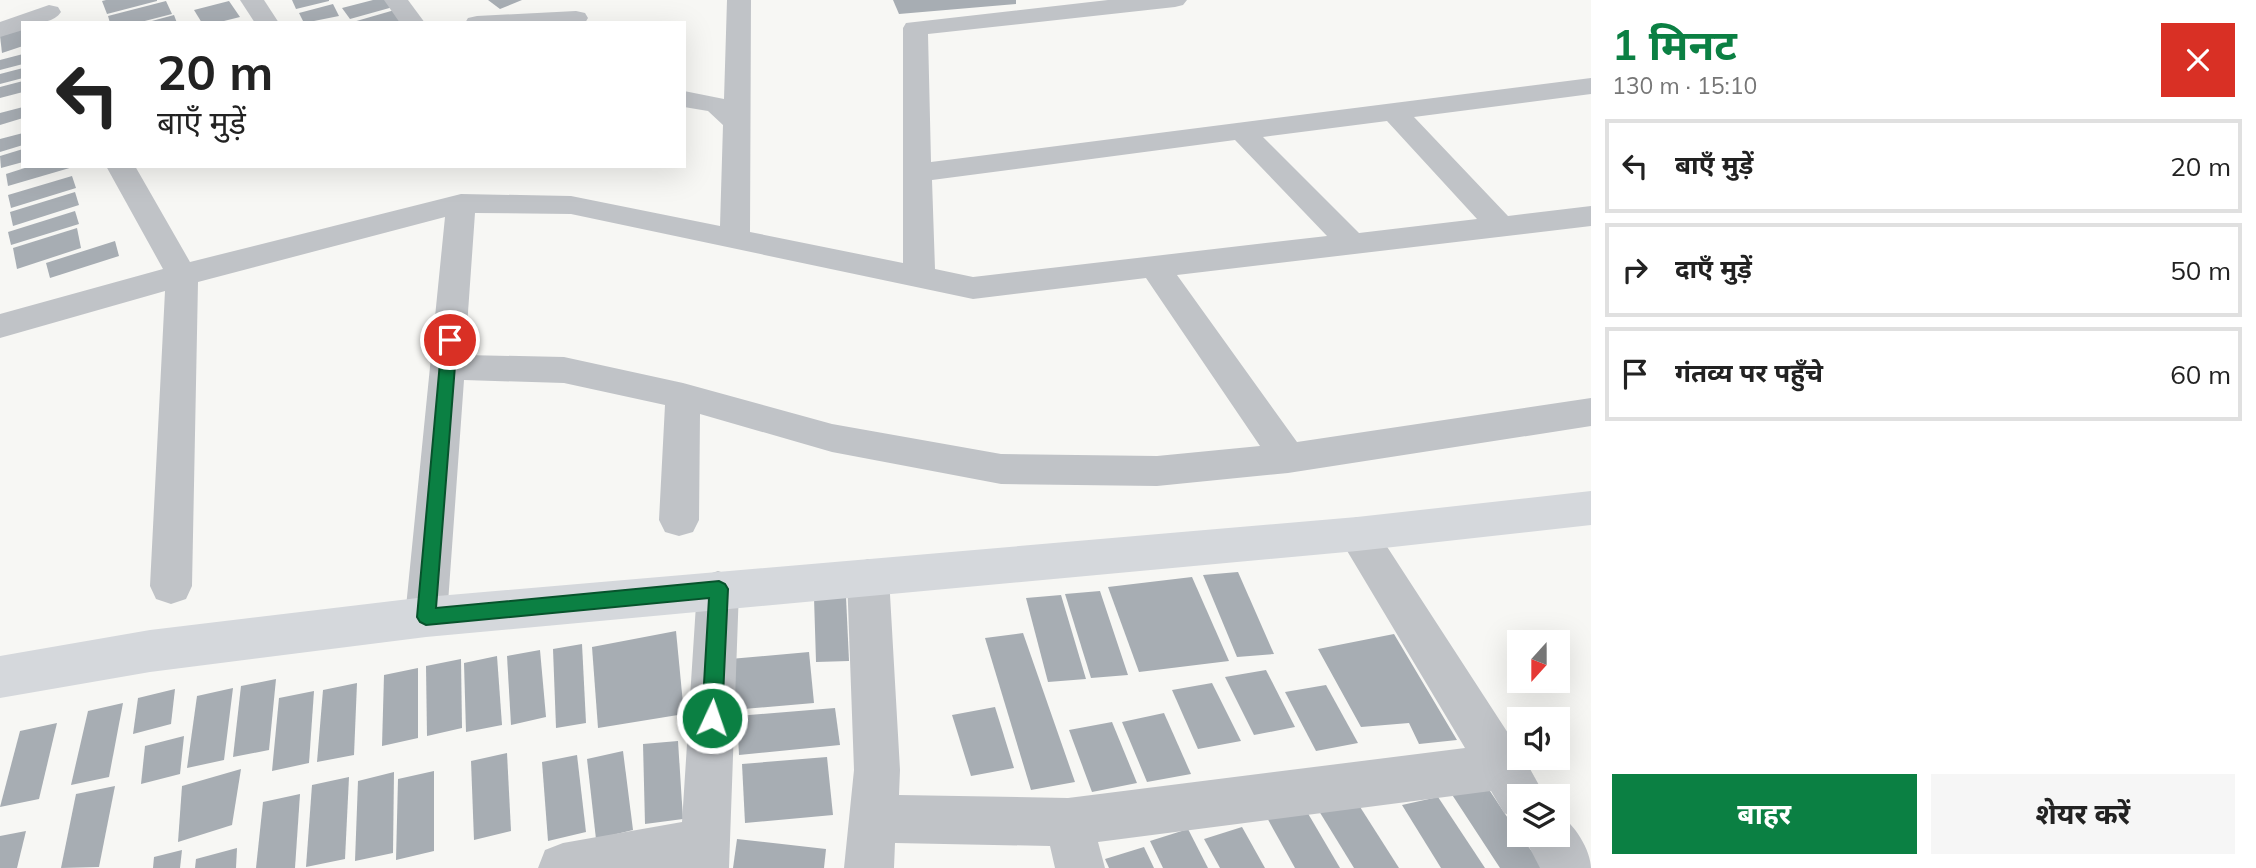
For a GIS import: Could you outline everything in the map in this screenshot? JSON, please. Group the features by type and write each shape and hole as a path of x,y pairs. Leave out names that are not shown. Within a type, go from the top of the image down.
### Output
{"street":[{"path":"252,0 266,21"},
{"path":"396,0 412,21"},
{"path":"735,239 739,0"},
{"path":"919,277 915,28 1175,0"},
{"path":"24,21 49,12"},
{"path":"497,21 576,13"},
{"path":"0,30 21,22"},
{"path":"917,173 1591,86"},
{"path":"686,99 717,105 737,123"},
{"path":"1393,111 1501,227"},
{"path":"1242,131 1352,244"},
{"path":"130,168 182,275 171,586"},
{"path":"0,326 182,275 461,203 570,205 973,288 1591,216"},
{"path":"429,588 461,203"},
{"path":"1155,267 1288,458"},
{"path":"447,367 564,370 683,396 832,438 1000,469 1157,471 1288,458 1591,412"},
{"path":"679,520 683,396"},
{"path":"0,677 150,651 429,588 719,589 1357,534 1590,509"},
{"path":"873,818 1068,822 1511,782 1357,534"},
{"path":"868,577 877,770 869,868"},
{"path":"563,868 704,856 719,589"},
{"path":"1068,822 1080,868"},
{"path":"1555,847 1570,868"}],"building":[{"path":"292,0 329,0 329,1 296,9"},
{"path":"373,0 388,0 393,7 350,19 342,8"},
{"path":"488,0 522,0 500,9"},
{"path":"893,0 1016,0 1016,4 899,14"},
{"path":"102,1 157,1 107,14"},
{"path":"166,1 172,14 145,21 109,21 108,16"},
{"path":"229,1 240,17 224,21 201,21 194,10"},
{"path":"333,4 339,16 303,21 299,13"},
{"path":"398,9 406,21 356,21"},
{"path":"174,15 176,21 152,21"},
{"path":"21,29 21,47 2,53 0,36"},
{"path":"21,55 21,65 0,70 0,60"},
{"path":"21,69 21,79 0,84 0,74"},
{"path":"21,82 21,93 0,98 0,87"},
{"path":"21,108 21,119 0,125 0,113"},
{"path":"21,134 21,146 0,152 0,139"},
{"path":"21,150 21,163 1,168 0,156"},
{"path":"25,168 70,168 8,186 6,174"},
{"path":"72,176 76,188 11,208 8,195"},
{"path":"75,192 79,205 13,226 10,212"},
{"path":"75,211 79,224 11,245 8,232"},
{"path":"77,228 81,248 17,269 13,248"},
{"path":"115,241 119,256 50,278 46,263"},
{"path":"1238,572 1274,654 1237,657 1203,575"},
{"path":"1192,577 1229,661 1139,672 1108,587"},
{"path":"1100,591 1128,675 1091,678 1065,594"},
{"path":"1061,595 1086,679 1048,682 1026,598"},
{"path":"814,597 846,597 849,661 816,662"},
{"path":"676,631 684,714 598,728 592,647"},
{"path":"1023,633 1075,782 1031,790 985,638"},
{"path":"1394,634 1457,740 1419,744 1409,723 1361,727 1318,649"},
{"path":"582,644 586,723 556,728 553,649"},
{"path":"540,650 546,717 511,725 507,656"},
{"path":"809,652 814,703 732,710 730,659"},
{"path":"497,656 502,725 466,732 464,663"},
{"path":"461,659 462,728 427,736 426,666"},
{"path":"418,668 418,738 382,746 384,675"},
{"path":"1266,670 1295,727 1254,735 1225,677"},
{"path":"276,679 269,750 233,757 241,686"},
{"path":"357,683 354,755 317,762 323,690"},
{"path":"1212,683 1241,741 1198,749 1172,690"},
{"path":"1326,685 1358,743 1316,751 1285,692"},
{"path":"233,688 224,760 187,768 197,696"},
{"path":"175,689 171,724 133,734 138,698"},
{"path":"314,691 309,763 272,771 279,698"},
{"path":"123,703 109,777 71,785 88,711"},
{"path":"995,707 1014,768 971,776 952,715"},
{"path":"835,708 840,745 739,755 737,716"},
{"path":"1164,713 1191,774 1147,782 1122,722"},
{"path":"1112,722 1137,783 1092,792 1069,730"},
{"path":"57,723 39,799 0,807 20,731"},
{"path":"184,736 180,774 141,784 145,746"},
{"path":"678,741 683,819 645,824 643,744"},
{"path":"623,751 633,830 596,839 587,759"},
{"path":"507,753 511,831 474,840 471,761"},
{"path":"577,755 586,832 548,841 542,762"},
{"path":"827,757 833,815 745,823 742,764"},
{"path":"241,769 232,825 178,842 182,786"},
{"path":"434,771 434,851 396,860 398,779"},
{"path":"394,772 393,853 355,861 358,781"},
{"path":"349,777 345,859 306,867 312,785"},
{"path":"1484,782 1507,817 1507,847 1528,847 1545,868 1500,868 1449,790"},
{"path":"115,786 99,867 61,868 76,794"},
{"path":"300,794 295,868 256,868 263,802"},
{"path":"1438,797 1485,868 1441,868 1402,805"},
{"path":"1355,799 1399,868 1354,868 1319,811"},
{"path":"1303,805 1340,868 1295,868 1266,816"},
{"path":"1242,827 1265,868 1220,868 1204,839"},
{"path":"1188,829 1208,868 1163,868 1150,841"},
{"path":"26,831 17,868 0,868 0,836"},
{"path":"737,839 826,849 824,868 733,868"},
{"path":"1144,847 1154,868 1109,868 1105,859"},
{"path":"237,848 236,868 195,868 196,859"},
{"path":"182,850 180,868 153,868 154,857"}],"route":[{"path":"450,340 426,617 719,589 712,718"}]}
